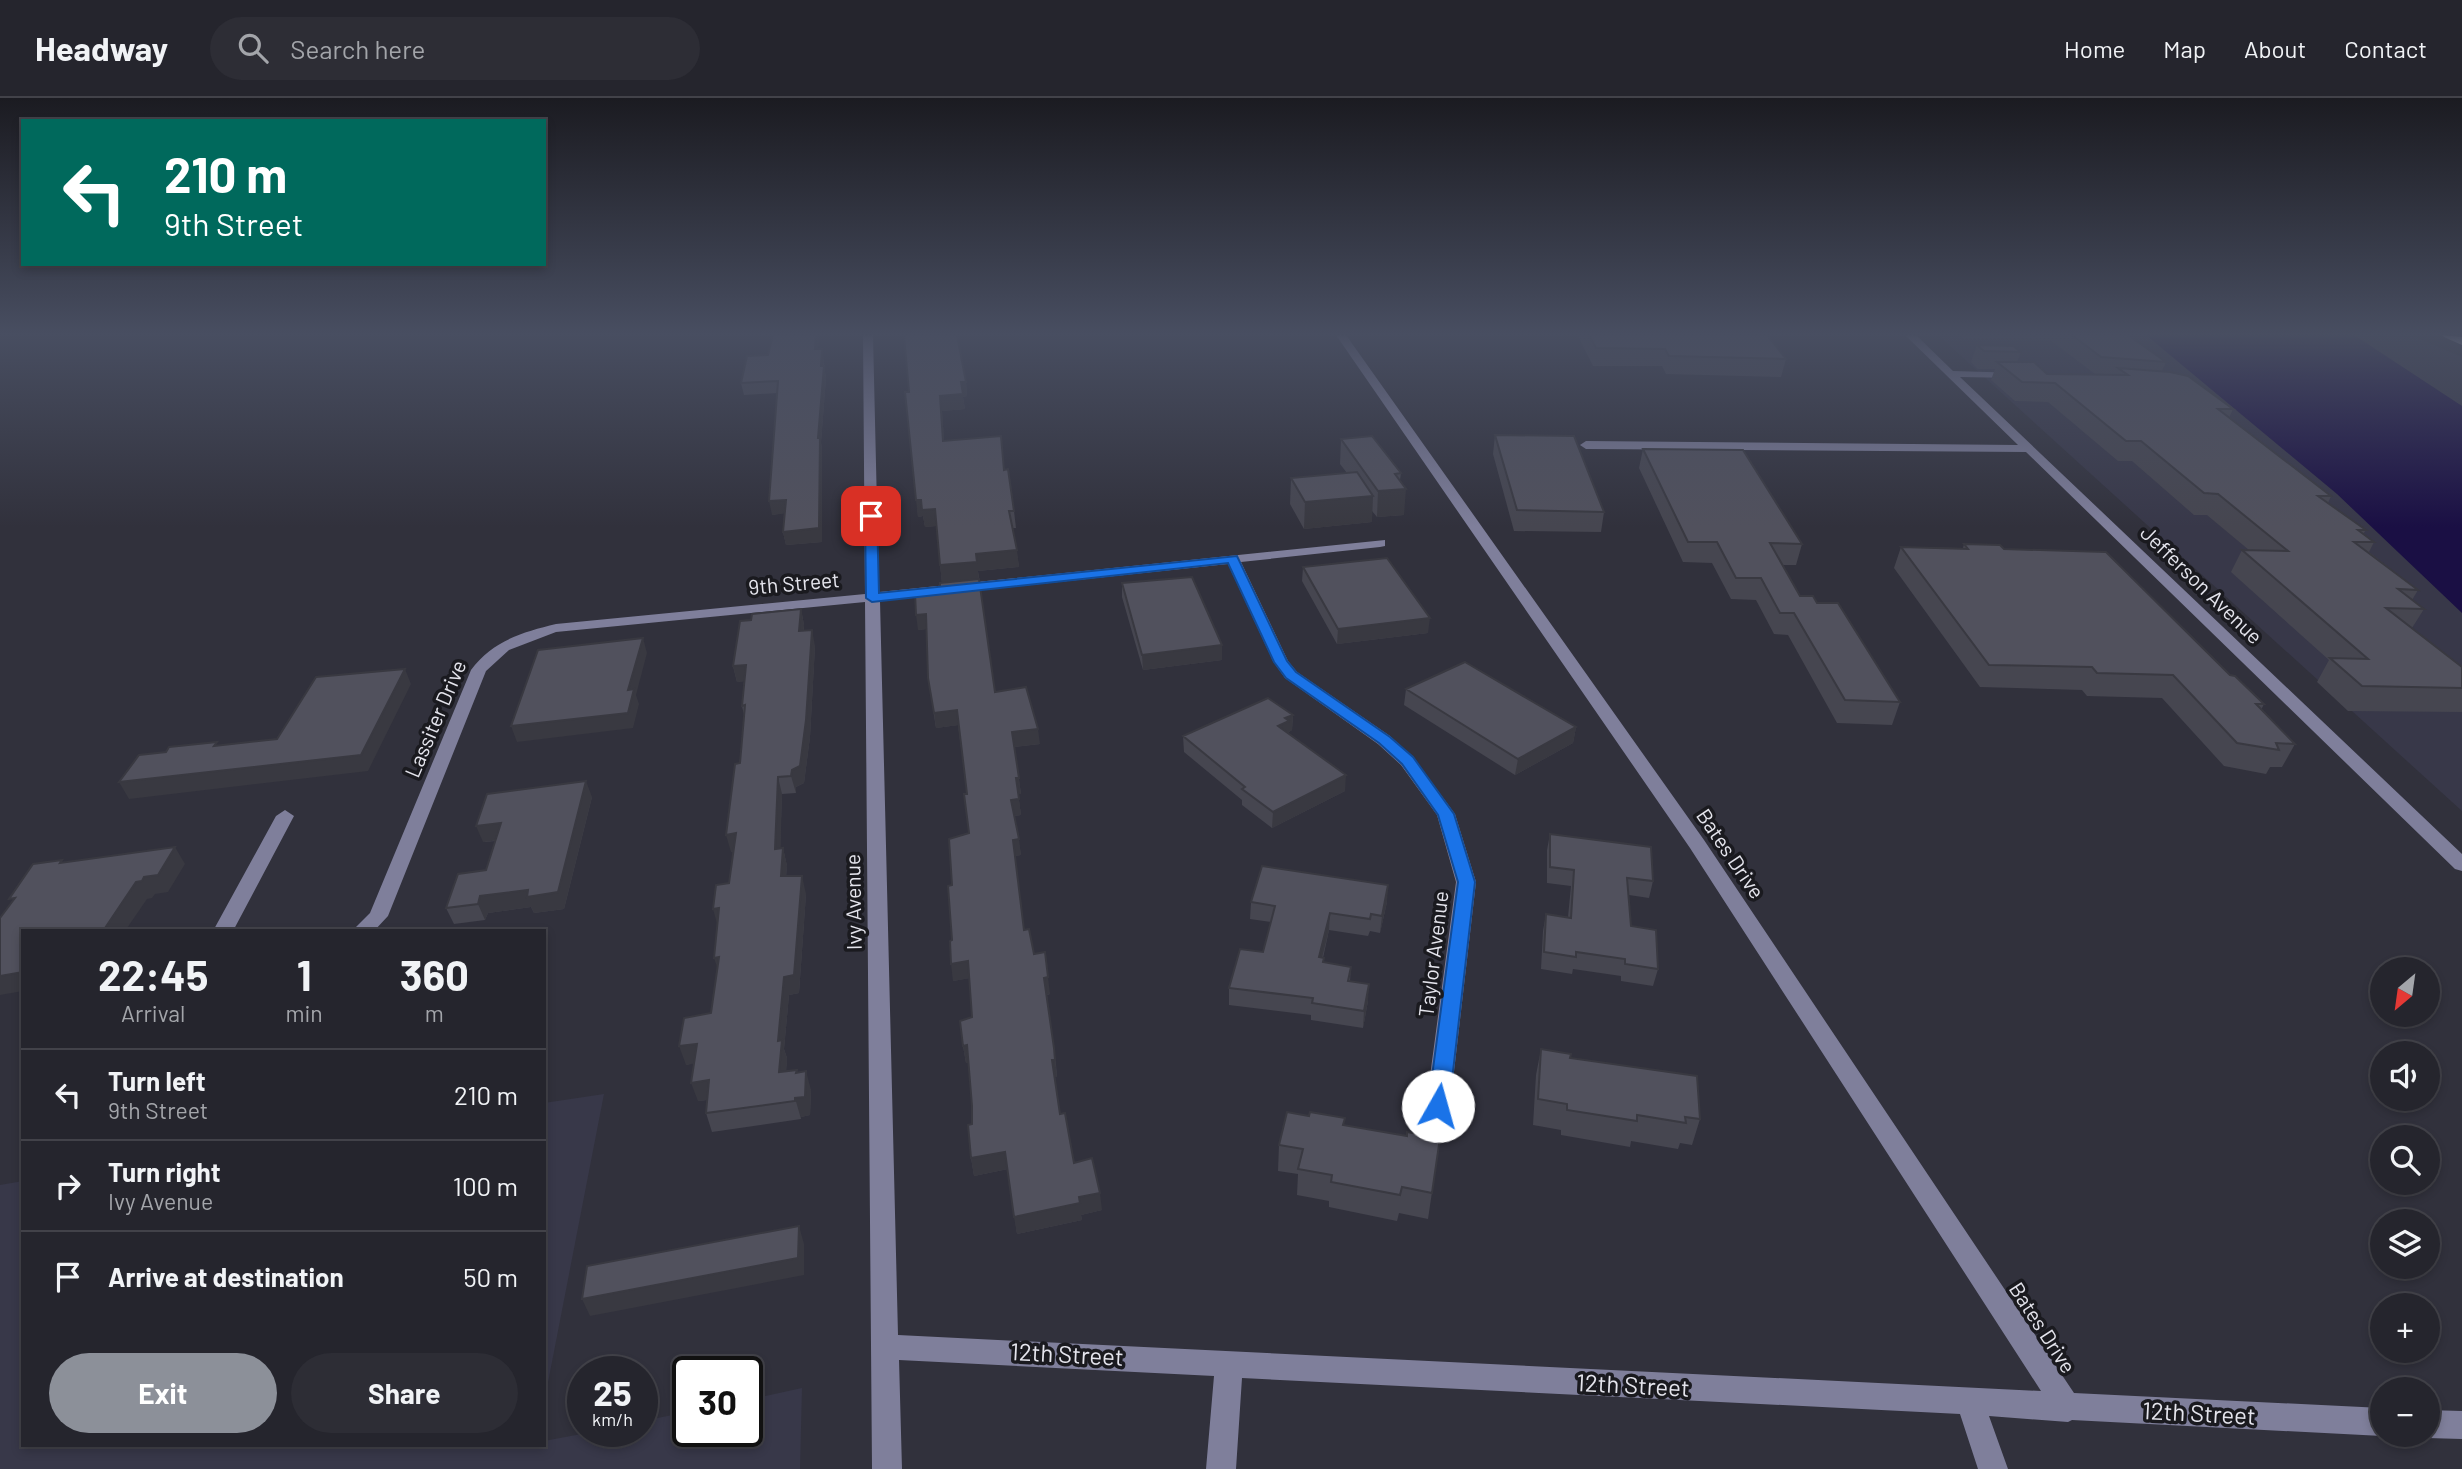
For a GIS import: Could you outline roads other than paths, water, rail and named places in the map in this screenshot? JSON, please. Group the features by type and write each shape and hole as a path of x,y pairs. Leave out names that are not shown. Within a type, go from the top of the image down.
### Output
{"street":[{"name":"Ivy Avenue","path":"869,399 887,1469"},
{"name":"Bates Drive","path":"1385,399 1697,844 2068,1408"},
{"name":"Jefferson Avenue","path":"1977,399 2462,866"},
{"path":"1586,445 2030,449"},
{"name":"9th Street","path":"629,621 872,598 1380,543"},
{"name":"Taylor Avenue","path":"1233,559 1281,662 1291,675 1384,740 1408,761 1446,814 1466,882 1438,1106"},
{"name":"Lassiter Drive","path":"364,929 378,916 479,670 486,659 514,641 535,633 629,621"},
{"path":"224,929 285,816"},
{"name":"12th Street","path":"885,1347 2370,1421"},
{"path":"1221,1469 1230,1364"},
{"path":"1970,1403 1993,1469"},
{"path":"2440,1424 2462,1425"}]}
